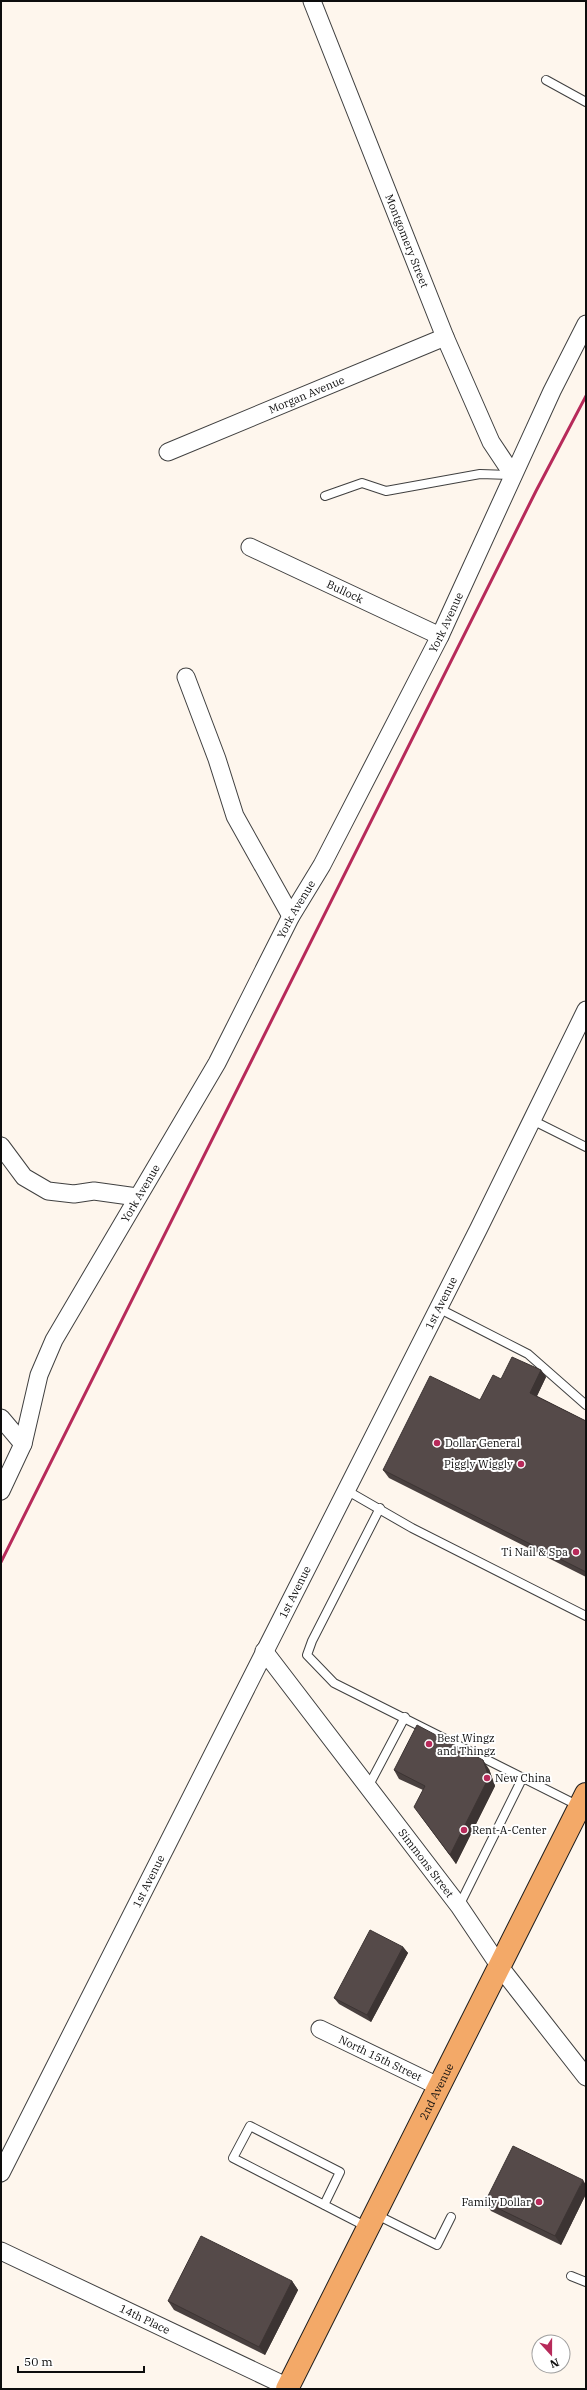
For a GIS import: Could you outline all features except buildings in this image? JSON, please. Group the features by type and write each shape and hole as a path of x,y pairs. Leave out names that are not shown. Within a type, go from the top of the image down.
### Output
{"main road":[{"name":"2nd Avenue","path":"288,2388 583,1800"}],"street":[{"name":"Montgomery Street","path":"312,1 445,337 491,442 513,475"},
{"name":"York Avenue","path":"1,1491 23,1444 39,1375 54,1340 217,1063 291,916 322,865 440,636 513,475 586,324"},
{"name":"Morgan Avenue","path":"168,452 445,337"},
{"name":"Bullock","path":"250,547 440,636"},
{"path":"186,677 217,759 234,816 291,916"},
{"name":"1st Avenue","path":"1,2173 438,1308 586,1010"},
{"path":"1,1146 24,1177 48,1191 74,1194 94,1191 137,1197"},
{"path":"1,1418 23,1444"},
{"name":"Simmons Street","path":"264,1651 459,1906 500,1967 586,2077"},
{"name":"North 15th Street","path":"320,2029 440,2087"},
{"name":"14th Place","path":"1,2251 288,2388"}],"lane":[{"path":"546,80 586,102"},
{"path":"325,496 362,483 386,491 480,474 513,475"},
{"path":"532,1120 586,1147"},
{"path":"438,1308 528,1354 586,1405"},
{"path":"346,1490 380,1508 412,1528 586,1616"},
{"path":"380,1508 312,1641 307,1655 334,1683 523,1777 583,1800"},
{"path":"368,1786 405,1717"},
{"path":"459,1906 523,1777"},
{"path":"324,2205 340,2172 250,2126 233,2158 324,2205 437,2245 451,2217"},
{"path":"571,2276 586,2282"}],"railway":[{"path":"1,1562 536,491 586,396"}],"place":[{"name":"Dollar General","path":"437,1443"},
{"name":"Piggly Wiggly","path":"521,1464"},
{"name":"Ti Nail & Spa","path":"576,1552"},
{"name":"Best Wingz and Thingz","path":"429,1744"},
{"name":"New China","path":"487,1778"},
{"name":"Rent-A-Center","path":"464,1830"},
{"name":"Family Dollar","path":"539,2202"}]}
